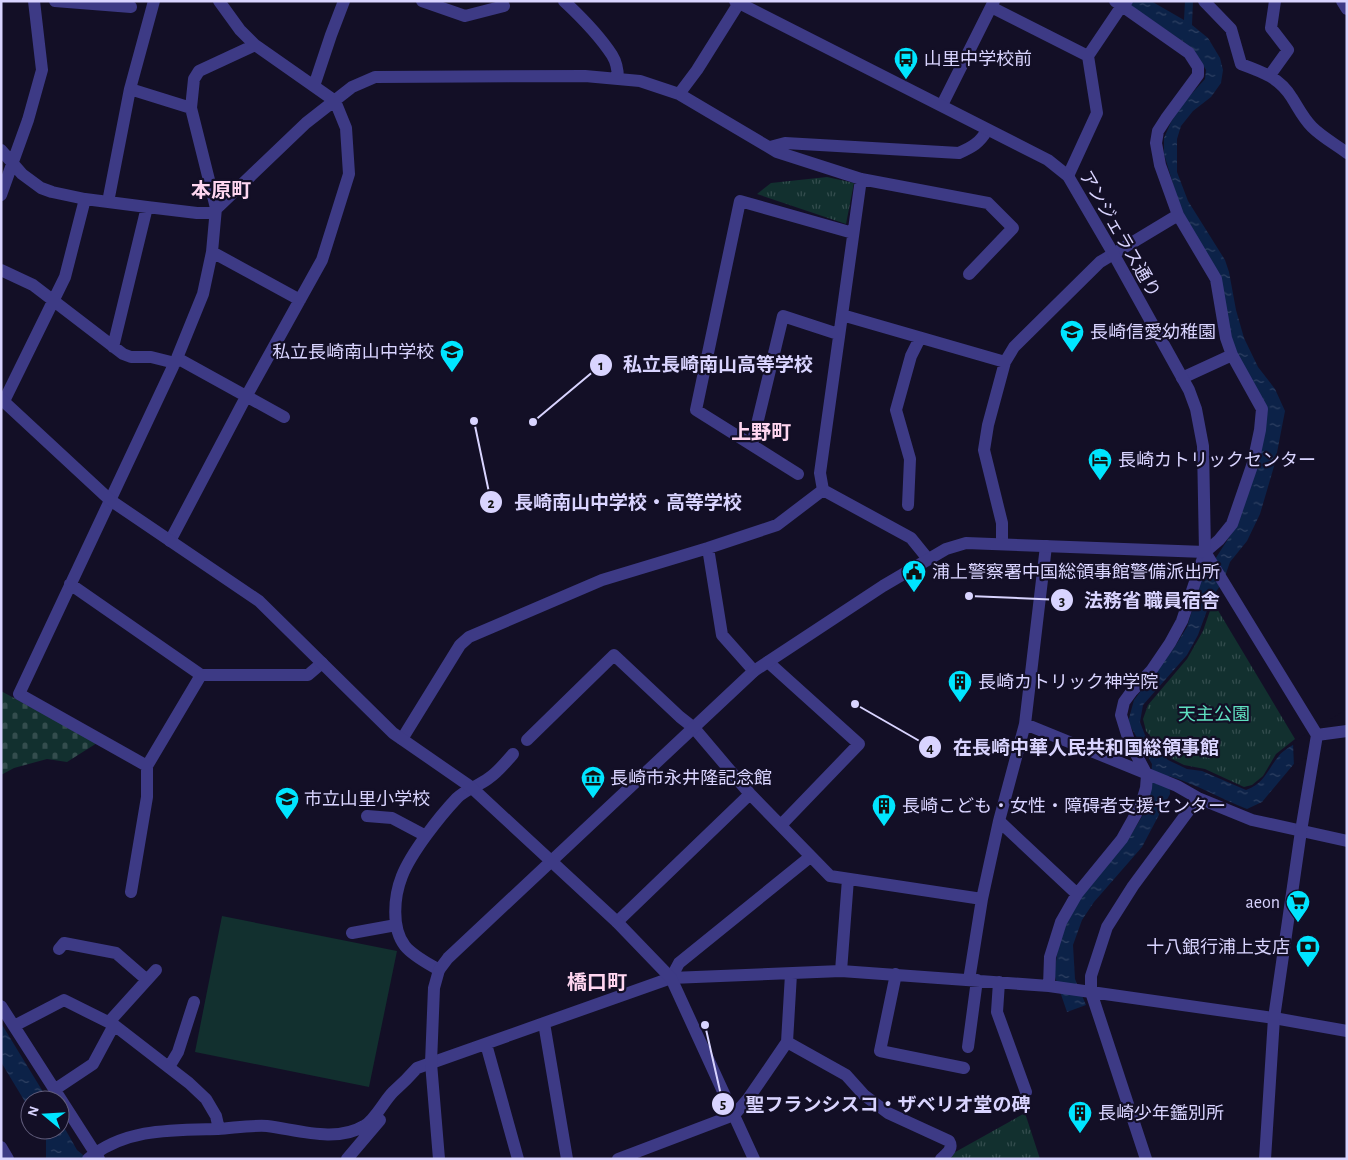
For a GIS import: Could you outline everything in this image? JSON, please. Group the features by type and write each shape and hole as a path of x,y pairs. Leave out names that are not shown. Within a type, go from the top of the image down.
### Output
{"street":[{"path":"1,195 13,164 42,70 34,1"},
{"path":"55,1 131,7"},
{"path":"108,202 130,89 154,1"},
{"path":"170,541 247,395 322,260 349,174 346,128 334,101 255,45 240,30 218,1"},
{"path":"314,86 330,35 344,1"},
{"path":"422,1 465,16 504,6"},
{"path":"564,1 613,56 618,68 618,78"},
{"path":"1204,1 1231,29 1242,64 1270,75 1279,82 1292,98 1300,115 1313,128 1347,153"},
{"path":"1270,75 1288,50 1272,28 1275,1"},
{"path":"1342,1 1347,9"},
{"path":"679,94 697,70 737,2"},
{"name":"アンジェラス通り","path":"737,2 1048,160 1068,176 1182,378 1196,409 1202,446 1207,555"},
{"path":"1052,987 1050,957 1062,922 1077,894 1122,839 1141,805 1146,788 1148,775 1129,741 1121,715 1124,702 1132,690 1151,671 1170,643 1182,621 1207,555 1232,524 1253,463 1262,409 1232,355 1226,338 1216,279 1178,215 1160,165 1156,143 1158,131 1198,75 1198,67 1189,53 1122,3 1088,56 1097,114 1068,176"},
{"path":"942,105 993,4 1088,56"},
{"path":"147,766 19,694 176,360 203,294 212,252 216,208 191,108 194,78 199,71 255,45"},
{"path":"1,150 22,174 41,188 52,192 85,199 196,213 212,213 306,123 352,87 375,77 585,76 618,78 640,81 679,94 778,152 861,179 988,203 1014,228 969,274"},
{"path":"130,89 191,108"},
{"path":"770,148 785,143 959,154 975,146 982,140 987,130"},
{"path":"823,490 820,473 861,179"},
{"path":"85,199 65,277 2,400 110,500 258,601 402,740 471,787 617,922 671,978 754,1159"},
{"path":"798,474 696,410 740,201 853,233"},
{"path":"113,346 148,207"},
{"path":"1002,544 1002,523 984,450 988,425 1005,362 1014,347 1100,262 1178,215"},
{"path":"212,252 300,300"},
{"path":"1,270 33,285 123,354 131,357 176,360 247,395 284,417"},
{"path":"842,315 1005,362"},
{"path":"752,445 783,316 838,334"},
{"path":"908,505 910,459 896,410 911,356 920,338"},
{"path":"1182,378 1232,355"},
{"path":"402,740 460,645 469,636 602,580 777,525 823,490"},
{"path":"823,490 911,538 928,559"},
{"path":"439,1159 432,1062 434,988 440,970 448,958 754,671 883,586 946,549 966,543 1207,555"},
{"path":"968,1048 982,899 999,821 1024,724 1046,546"},
{"path":"708,548 722,635 754,671"},
{"path":"1207,555 1318,735 1301,831 1274,1018 1265,1159"},
{"path":"70,584 201,675 308,675 322,663"},
{"path":"527,740 614,655 694,728 750,794 830,876 982,899"},
{"path":"768,662 859,744 781,825"},
{"path":"131,892 147,797 147,766 201,675"},
{"path":"1024,724 1177,786 1198,798 1252,820 1347,841"},
{"path":"1318,735 1347,731"},
{"path":"440,970 422,960 405,946 396,925 396,901 402,876 426,836 458,798 471,787 489,779 514,754"},
{"path":"617,922 750,794"},
{"path":"1146,1159 1088,992 1090,976 1107,927 1133,886 1198,798"},
{"path":"367,816 392,818 426,836"},
{"path":"999,821 1077,894"},
{"path":"671,978 679,964 810,857"},
{"path":"841,971 848,879"},
{"path":"352,933 396,925"},
{"path":"59,949 64,943 116,953 147,980"},
{"path":"1,1006 54,1090 93,1064 111,1024 156,970"},
{"path":"70,1117 94,1157 112,1143 141,1134 167,1129 219,1129 265,1126 335,1135 348,1133 365,1126 394,1091 401,1087 418,1068 671,978 841,971 999,982 1052,987 1274,1018 1347,1031"},
{"path":"618,1159 734,1115 748,1099 787,1042 791,974"},
{"path":"896,974 880,1051 964,1068"},
{"path":"999,982 997,1012 1026,1092"},
{"path":"14,1026 64,1000 111,1024 169,1067 206,1099 216,1116 219,1129"},
{"path":"169,1067 178,1052 194,1002"},
{"path":"544,1023 567,1159"},
{"path":"787,1042 846,1075 864,1095 888,1113 949,1141 951,1144 950,1150 941,1159"},
{"path":"486,1044 518,1159"},
{"path":"347,1159 395,1101 401,1087"},
{"path":"1,1147 8,1159"}],"green space":[{"path":"827,177 854,183 846,224 757,194 771,183"},
{"name":"天主公園","path":"1213,602 1295,739 1276,754 1263,776 1252,785 1244,787 1205,769 1184,765 1168,757 1146,731 1143,719 1148,705 1187,659 1203,631"},
{"path":"1,691 97,743 67,762 47,759 14,768 1,775"},
{"path":"222,916 397,951 369,1087 195,1052"},
{"path":"1025,1113 1040,1159 946,1159 950,1155"}],"water":[{"path":"1124,1 1151,1 1184,20 1185,1 1193,1 1192,25 1208,38 1220,58 1223,70 1221,83 1211,97 1193,111 1181,126 1177,139 1177,172 1188,201 1225,260 1244,338 1258,367 1275,389 1285,411 1275,463 1260,514 1247,541 1230,562 1223,582 1212,597 1198,635 1187,655 1143,705 1140,722 1145,735 1168,760 1187,769 1202,771 1246,790 1257,784 1280,755 1296,743 1298,759 1262,802 1247,809 1169,776 1170,794 1142,847 1094,902 1082,920 1073,945 1075,979 1086,1005 1067,1012 1054,974 1059,942 1070,914 1081,897 1129,838 1143,815 1150,791 1152,764 1128,722 1134,700 1174,648 1187,627 1201,581 1237,525 1266,418 1233,344 1192,231 1179,204 1164,154 1164,138 1171,122 1184,102 1205,79 1206,70 1195,52 1184,42"},
{"path":"1,1023 42,1090 20,1090 20,1093 1,1062"},
{"path":"70,1138 77,1150 88,1159 46,1159 46,1140 70,1140"}],"pier":[{"path":"1347,709 1347,728 1294,766 1293,742"}],"place":[{"name":"山里中学校前","path":"906,80"},
{"name":"長崎信愛幼稚園","path":"1072,353"},
{"name":"私立長崎南山中学校","path":"452,373"},
{"name":"長崎南山中学校・高等学校","path":"474,421"},
{"name":"私立長崎南山高等学校","path":"533,422"},
{"name":"長崎カトリックセンター","path":"1100,481"},
{"name":"浦上警察署中国総領事館警備派出所","path":"914,593"},
{"name":"法務省 職員宿舎","path":"969,596"},
{"name":"長崎カトリック神学院","path":"960,703"},
{"name":"在長崎中華人民共和国総領事館","path":"855,704"},
{"name":"長崎市永井隆記念館","path":"593,799"},
{"name":"市立山里小学校","path":"287,820"},
{"name":"長崎こども・女性・障碍者支援センター","path":"884,827"},
{"name":"aeon","path":"1298,923"},
{"name":"十八銀行浦上支店","path":"1308,968"},
{"name":"聖フランシスコ・ザベリオ堂の碑","path":"705,1025"},
{"name":"長崎少年鑑別所","path":"1080,1134"}],"district":[{"name":"本原町","path":"221,190"},
{"name":"上野町","path":"761,432"},
{"name":"橋口町","path":"597,982"}]}
